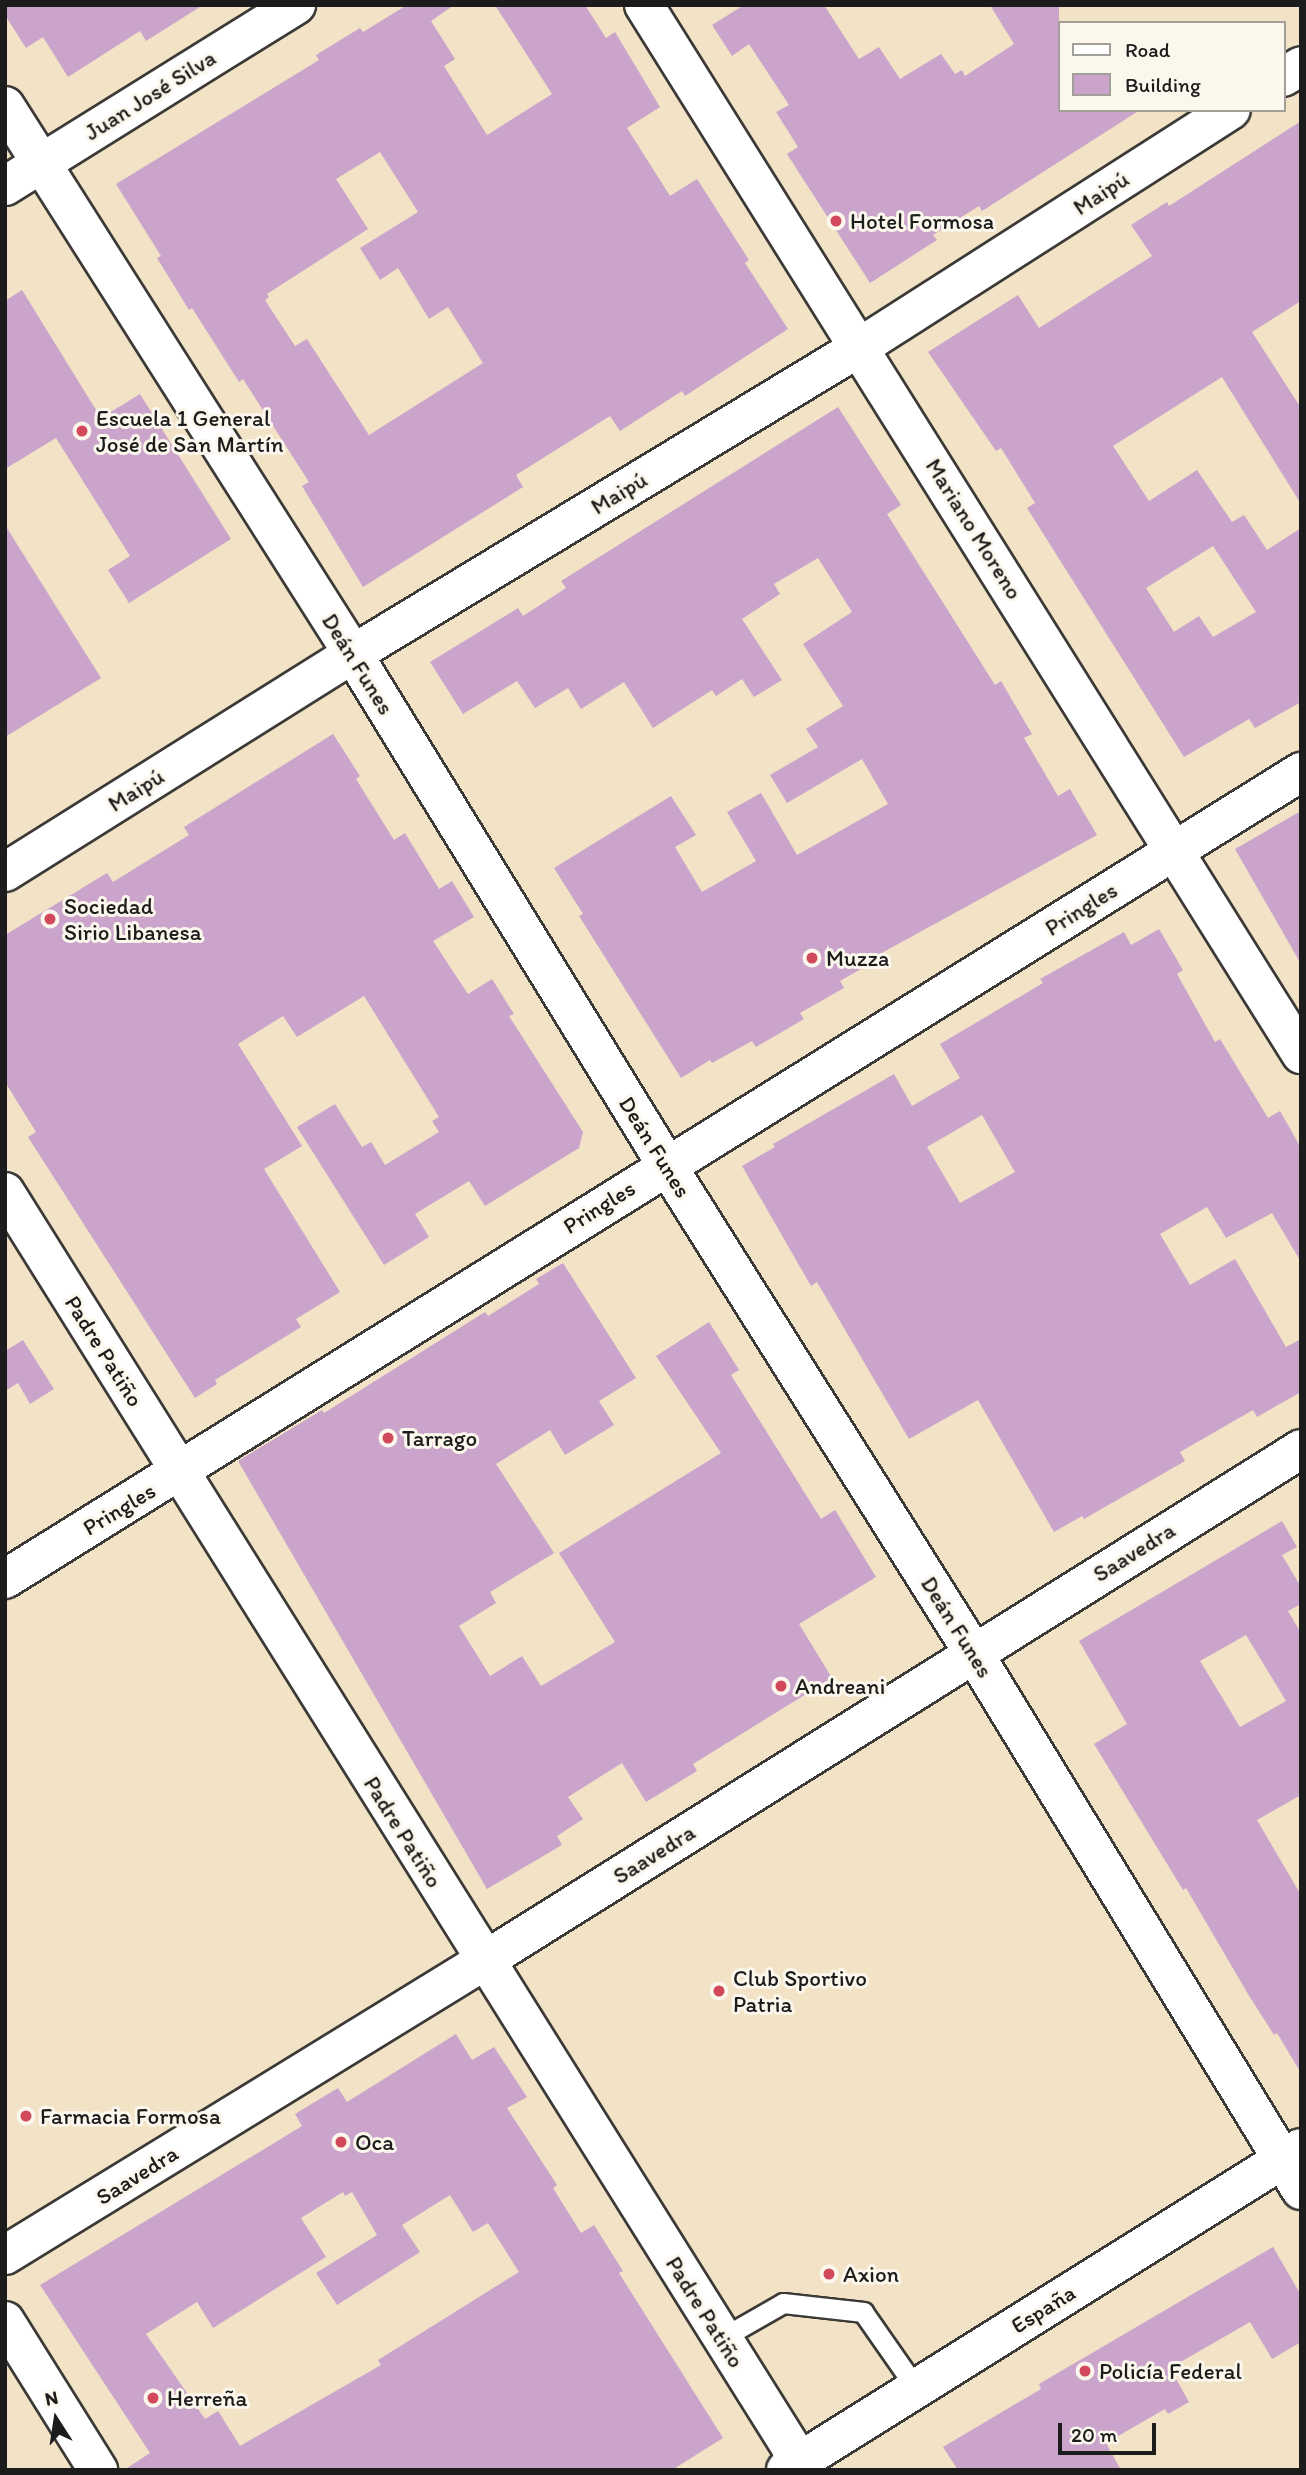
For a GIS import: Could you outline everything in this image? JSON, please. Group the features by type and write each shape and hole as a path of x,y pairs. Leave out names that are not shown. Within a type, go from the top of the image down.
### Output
{"street":[{"name":"Juan José Silva","path":"5,186 296,5"},
{"name":"Mariano Moreno","path":"643,5 1301,1054"},
{"path":"1285,76 1301,66"},
{"name":"Deán Funes","path":"5,106 353,654 666,1164 1294,2166"},
{"name":"Maipú","path":"5,872 353,654 860,347 1228,112"},
{"name":"Pringles","path":"5,1579 180,1472 666,1164 1301,772"},
{"name":"Padre Patiño","path":"5,1192 722,2338 797,2467"},
{"name":"Saavedra","path":"5,2255 484,1961 1301,1448"},
{"name":"España","path":"797,2467 916,2388 1294,2166"},
{"path":"5,2321 98,2470"}],"lane":[{"path":"722,2338 783,2303 863,2312 916,2388"}],"building":[{"path":"5,5 203,5 146,41 140,31 68,77 43,37 26,48 5,15"},
{"path":"407,5 454,5 431,21 455,59 444,66 487,135 552,94 495,5 585,5 606,38 615,32 660,107 627,128 670,196 697,179 749,260 745,263 788,329 685,396 682,391 620,431 610,416 516,475 523,487 363,587 302,486 309,482 243,379 239,382 192,308 189,310 157,258 161,256 116,184 319,60 316,55 360,28 363,32","holes":["380,152 418,212 360,248 380,280 398,268 429,319 448,307 483,363 369,435 307,339 295,346 265,300 269,297 267,294 368,229 336,179"]},
{"path":"744,5 824,5 859,59 879,47 900,79 941,54 955,74 962,70 965,76 1014,44 990,5 1059,5 1058,112 1137,112 982,211 979,206 933,235 937,240 870,283 787,154 798,147 776,112 789,105 749,44 732,56 712,25"},
{"path":"1301,121 1301,301 1252,332 1301,408 1301,504 1222,377 1113,446 1149,501 1197,470 1232,522 1244,515 1267,550 1301,528 1301,702 1255,728 1249,719 1184,757 1027,508 1035,503 1001,448 996,451 928,352 1018,295 1039,328 1152,256 1131,225 1167,202 1169,206","holes":["1213,546 1256,612 1213,637 1199,616 1174,632 1146,588"]},
{"path":"22,290 101,418 140,394 231,539 129,603 108,570 130,556 56,438 5,469 5,301"},
{"path":"838,407 901,505 887,514 995,685 1001,681 1032,734 1024,738 1058,796 1070,789 1097,835 878,955 880,958 840,981 844,988 800,1013 804,1019 756,1047 752,1041 712,1063 710,1060 681,1078 579,916 583,914 554,868 671,796 696,835 675,847 702,892 756,861 727,812 761,793 797,855 888,804 862,759 787,803 770,775 818,747 806,729 843,706 803,644 852,612 818,558 774,584 780,594 742,619 782,680 754,697 742,679 716,696 712,690 653,728 624,682 581,709 568,688 535,708 517,681 463,714 430,662 518,608 523,616 566,588 561,581"},
{"path":"5,525 101,678 5,737"},
{"path":"333,734 360,776 356,779 394,840 405,833 439,889 452,881 474,917 433,941 468,994 492,979 514,1014 509,1016 583,1132 579,1148 485,1206 469,1181 415,1214 429,1237 384,1265 297,1127 335,1104 362,1147 371,1142 385,1165 439,1132 432,1121 439,1117 364,996 297,1037 283,1016 238,1044 302,1146 264,1169 340,1292 296,1319 301,1327 215,1380 217,1384 195,1398 28,1137 36,1132 5,1082 5,935 107,873 113,882 189,835 184,827"},
{"path":"1301,811 1301,964 1235,849"},
{"path":"1159,929 1183,970 1177,974 1215,1042 1220,1039 1268,1118 1280,1111 1301,1148 1301,1262 1272,1213 1226,1238 1207,1207 1160,1234 1190,1285 1235,1259 1286,1347 1301,1339 1301,1392 1257,1417 1253,1410 1180,1452 1185,1461 1084,1519 1082,1516 1054,1532 978,1400 909,1439 817,1282 811,1286 742,1166 775,1147 773,1144 894,1074 912,1106 960,1078 940,1044 1043,983 1040,979 1124,932 1131,945","holes":["982,1115 1015,1172 960,1203 927,1147"]},
{"path":"563,1263 636,1378 599,1401 614,1425 565,1455 550,1430 496,1464 554,1553 490,1592 496,1603 459,1626 490,1676 522,1656 541,1686 615,1642 559,1553 721,1453 656,1356 709,1322 739,1370 731,1375 821,1519 835,1510 876,1577 799,1624 832,1678 693,1764 697,1771 646,1802 622,1763 568,1797 583,1819 557,1836 562,1845 487,1889 238,1461 322,1410 324,1413 485,1312 488,1316 539,1284 536,1279"},
{"path":"23,1340 54,1389 30,1404 18,1383 5,1391 5,1351"},
{"path":"1282,1521 1297,1547 1282,1555 1301,1587 1301,1604 1288,1611 1301,1633 1301,1795 1257,1820 1301,1895 1301,2073 1277,2033 1274,2035 1248,1994 1186,1888 1183,1890 1094,1744 1127,1724 1079,1641","holes":["1246,1635 1286,1701 1240,1727 1200,1661"]},
{"path":"456,2034 472,2060 494,2047 527,2097 507,2108 557,2185 553,2188 581,2233 594,2225 623,2271 619,2273 723,2438 672,2470 124,2470 150,2453 40,2285 302,2126 295,2114 338,2088 347,2102","holes":["343,2192 345,2196 352,2192 377,2235 316,2273 337,2305 420,2252 402,2225 450,2195 473,2232 488,2223 519,2272 378,2360 381,2365 240,2446 218,2411 205,2419 146,2334 197,2302 213,2328 326,2257 301,2218"]},
{"path":"1273,2247 1301,2295 1301,2342 1272,2359 1250,2322 1170,2368 1189,2402 1168,2414 1165,2409 1106,2443 1121,2470 958,2470 943,2447 1041,2389 1039,2384"}],"place":[{"name":"Hotel Formosa","path":"836,221"},
{"name":"Escuela 1 General José de San Martín","path":"82,431"},
{"name":"Sociedad Sirio Libanesa","path":"50,919"},
{"name":"Muzza","path":"812,958"},
{"name":"Tarrago","path":"388,1438"},
{"name":"Andreani","path":"781,1686"},
{"name":"Club Sportivo Patria","path":"719,1991"},
{"name":"Farmacia Formosa","path":"26,2116"},
{"name":"Oca","path":"341,2142"},
{"name":"Axion","path":"829,2274"},
{"name":"Policía Federal","path":"1085,2371"},
{"name":"Herreña","path":"153,2398"}]}
